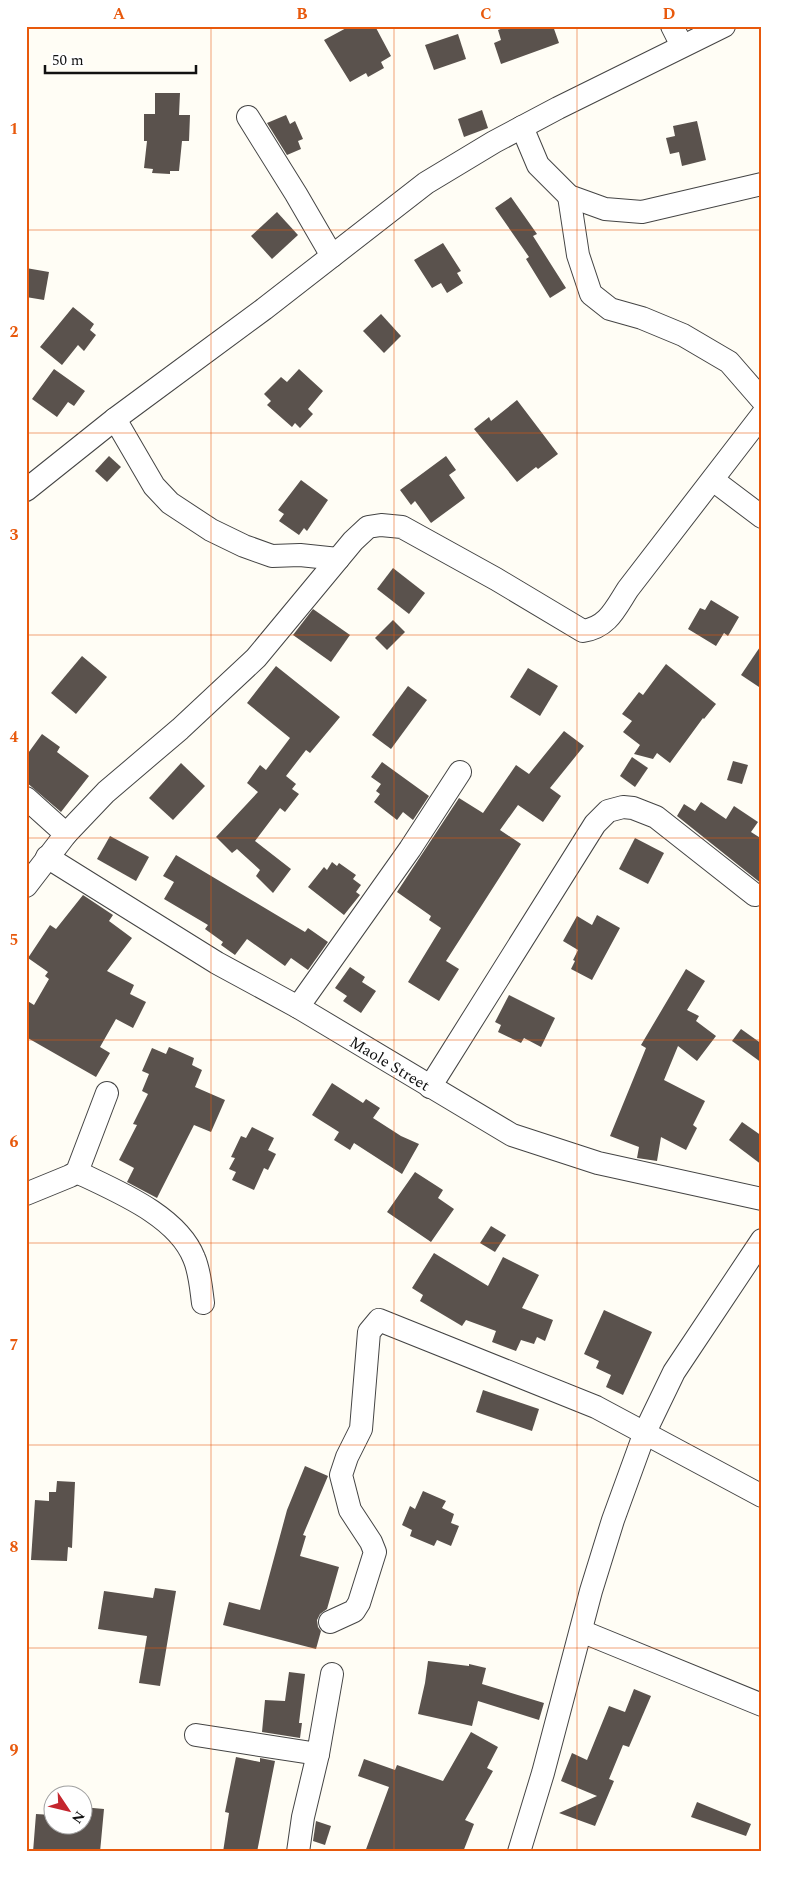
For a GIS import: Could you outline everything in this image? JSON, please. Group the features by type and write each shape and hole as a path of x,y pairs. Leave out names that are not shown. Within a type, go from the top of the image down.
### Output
{"street":[{"path":"672,26 682,46"},
{"path":"26,490 115,419 426,183 522,128 724,26"},
{"path":"248,117 332,256"},
{"path":"522,128 538,165 569,196 605,209 642,212 762,184"},
{"path":"569,196 578,255 592,294 610,309 642,318 683,335 729,362 762,400"},
{"path":"26,886 66,834 106,792 180,729 256,658 353,541 368,527 381,525 402,527 496,578 583,631 594,629 608,620 639,575 762,415"},
{"path":"115,419 154,486 170,503 212,530 244,546 272,556 300,555 338,559"},
{"path":"713,480 762,517"},
{"path":"298,1007 410,849 460,772"},
{"path":"26,798 66,834"},
{"path":"430,1087 595,824 608,811 628,807 656,817 755,895"},
{"name":"Maole Street","path":"48,857 218,963 298,1007 512,1135 598,1164 762,1199"},
{"path":"26,1194 76,1172 107,1093"},
{"path":"76,1172 144,1207 168,1223 182,1237 194,1257 204,1303"},
{"path":"519,1852 543,1773 580,1631 613,1520 645,1432 674,1372 762,1240"},
{"path":"330,1622 354,1610 359,1603 375,1552 371,1542 350,1510 341,1475 347,1457 361,1428 369,1332 379,1320 596,1407 762,1496"},
{"path":"580,1631 762,1705"},
{"path":"298,1852 303,1817 318,1754 332,1674"},
{"path":"196,1735 318,1754"}],"building":[{"path":"350,26 375,26 391,56 381,62 384,68 368,77 366,73 350,82 324,40"},
{"path":"508,26 553,26 559,43 501,64 494,43 501,40 498,30"},
{"path":"458,34 466,59 434,70 425,45"},
{"path":"155,93 180,93 179,115 190,115 189,141 182,141 179,171 170,171 170,174 152,173 153,169 144,168 147,141 144,141 144,114 155,114"},
{"path":"482,110 488,128 464,137 458,119"},
{"path":"286,115 290,124 295,121 303,139 298,141 301,149 287,155 267,123"},
{"path":"697,121 706,160 682,166 679,152 670,154 666,138 675,136 673,126"},
{"path":"511,197 537,234 533,236 566,288 550,298 526,259 529,257 495,208"},
{"path":"277,212 298,235 272,259 251,236"},
{"path":"443,243 461,271 457,273 463,283 447,293 441,283 432,288 414,260"},
{"path":"26,268 49,272 44,300 26,297"},
{"path":"73,307 94,324 90,330 96,335 84,351 78,345 62,365 40,347"},
{"path":"381,314 401,336 384,353 363,331"},
{"path":"54,369 85,391 74,406 68,402 57,417 32,399"},
{"path":"299,369 323,391 308,409 313,414 300,428 295,423 292,427 267,405 271,401 264,394 281,377 287,382"},
{"path":"517,400 558,454 538,469 536,467 517,482 474,429 489,417 491,421"},
{"path":"109,456 121,467 107,482 95,471"},
{"path":"446,456 456,470 449,475 465,498 431,523 415,501 411,505 400,490"},
{"path":"301,480 328,500 307,531 304,528 299,535 279,521 284,514 278,510"},
{"path":"393,568 425,593 409,614 377,589"},
{"path":"711,600 739,617 728,636 724,633 716,646 688,629 700,608 705,610"},
{"path":"313,609 350,635 331,662 293,635"},
{"path":"393,620 405,632 387,650 375,638"},
{"path":"762,644 762,689 741,675"},
{"path":"82,656 107,677 76,714 51,693"},
{"path":"666,664 716,704 703,718 670,763 657,753 653,759 634,754 640,745 623,732 632,721 622,714 639,692 643,695"},
{"path":"276,666 340,717 310,753 306,750 286,776 296,784 292,789 299,794 285,812 280,808 255,841 291,869 273,893 256,876 260,870 237,849 232,853 216,837 258,792 247,783 260,765 266,770 290,738 247,703"},
{"path":"528,668 558,686 540,716 510,697"},
{"path":"408,686 427,700 391,749 372,735"},
{"path":"564,731 584,746 550,788 561,796 543,822 518,805 500,830 521,844 446,961 459,969 439,1001 408,982 441,928 429,920 431,916 397,892 459,798 483,813 516,765 529,774"},
{"path":"42,734 60,747 57,752 89,776 61,812 26,782 26,756"},
{"path":"632,757 648,768 635,787 620,776"},
{"path":"733,761 748,765 742,784 727,780"},
{"path":"382,762 429,796 413,820 403,812 397,820 374,802 380,794 376,791 381,784 371,777"},
{"path":"181,763 205,786 173,820 149,798"},
{"path":"701,802 726,819 734,806 758,822 751,832 762,839 762,884 677,816 684,804 695,811"},
{"path":"110,836 149,857 136,881 97,859"},
{"path":"635,838 664,853 648,884 619,869"},
{"path":"176,855 305,932 308,928 328,942 308,970 291,958 285,966 247,939 235,955 221,945 223,942 205,929 208,925 164,899 174,882 163,876"},
{"path":"332,862 337,866 339,863 356,875 353,879 361,885 356,892 360,895 344,915 308,887 324,867 327,870"},
{"path":"83,895 113,915 109,921 132,938 107,971 134,985 130,994 146,1002 133,1028 116,1019 100,1047 110,1053 96,1077 26,1037 26,1000 34,1005 49,979 45,976 48,972 28,958 50,925 56,929"},
{"path":"597,915 620,928 592,980 571,969 578,950 563,941 577,916 592,925"},
{"path":"350,967 365,977 362,982 376,991 361,1013 343,1001 347,996 335,988"},
{"path":"686,969 705,981 687,1010 699,1016 696,1021 716,1036 697,1061 678,1046 664,1080 705,1101 693,1125 697,1128 686,1150 661,1137 657,1161 637,1158 639,1147 610,1136 646,1048 641,1045"},
{"path":"509,995 555,1018 541,1047 524,1038 521,1043 498,1032 501,1025 495,1022"},
{"path":"741,1029 762,1044 762,1063 732,1041"},
{"path":"169,1047 194,1058 192,1065 202,1070 195,1087 225,1100 211,1132 194,1125 157,1198 127,1182 134,1168 119,1160 137,1125 133,1124 148,1094 142,1091 149,1074 142,1071 152,1048 166,1054"},
{"path":"332,1083 363,1103 366,1099 380,1108 373,1118 401,1136 419,1144 402,1174 354,1143 350,1150 334,1140 339,1132 312,1115"},
{"path":"742,1122 762,1136 762,1165 729,1140"},
{"path":"252,1127 274,1138 268,1150 276,1154 268,1170 264,1168 254,1190 232,1180 236,1172 229,1169 235,1158 231,1157 241,1136 246,1138"},
{"path":"415,1172 443,1190 438,1198 454,1209 431,1242 387,1212"},
{"path":"491,1226 506,1235 495,1252 480,1243"},
{"path":"434,1253 488,1286 503,1257 539,1275 522,1308 553,1320 545,1341 537,1337 534,1344 521,1340 516,1351 492,1342 496,1331 466,1320 462,1326 420,1301 423,1295 412,1288"},
{"path":"604,1310 652,1332 623,1395 606,1387 611,1375 596,1368 599,1361 584,1354"},
{"path":"483,1390 539,1409 532,1431 476,1412"},
{"path":"305,1466 328,1476 303,1535 306,1536 300,1556 339,1567 327,1609 320,1614 317,1620 321,1631 316,1649 223,1625 229,1602 260,1610 287,1510"},
{"path":"57,1481 75,1482 72,1548 68,1547 67,1561 31,1560 35,1500 49,1501 49,1492 56,1492"},
{"path":"423,1491 446,1501 442,1508 454,1514 451,1523 459,1526 451,1546 437,1540 434,1546 410,1536 412,1530 402,1525 410,1506 415,1509"},
{"path":"155,1588 176,1591 160,1686 139,1683 147,1636 98,1629 104,1591 153,1598"},
{"path":"428,1661 469,1666 469,1664 486,1668 482,1684 544,1703 539,1720 478,1701 472,1726 418,1714"},
{"path":"289,1672 305,1674 299,1723 302,1723 300,1738 262,1732 265,1700 285,1701"},
{"path":"634,1689 651,1696 629,1747 623,1745 609,1779 614,1781 595,1826 559,1813 597,1796 561,1781 572,1753 587,1760 609,1706 625,1712"},
{"path":"471,1732 498,1747 487,1768 493,1771 465,1820 474,1824 463,1852 365,1852 389,1787 358,1776 364,1759 395,1770 397,1765 443,1781"},
{"path":"236,1757 260,1762 260,1758 275,1761 257,1852 223,1852 229,1813 225,1812"},
{"path":"697,1802 751,1824 746,1836 691,1817"},
{"path":"92,1808 104,1809 100,1852 33,1852 36,1814 42,1814 42,1836 92,1836"},
{"path":"316,1821 331,1826 325,1845 313,1841"}]}
